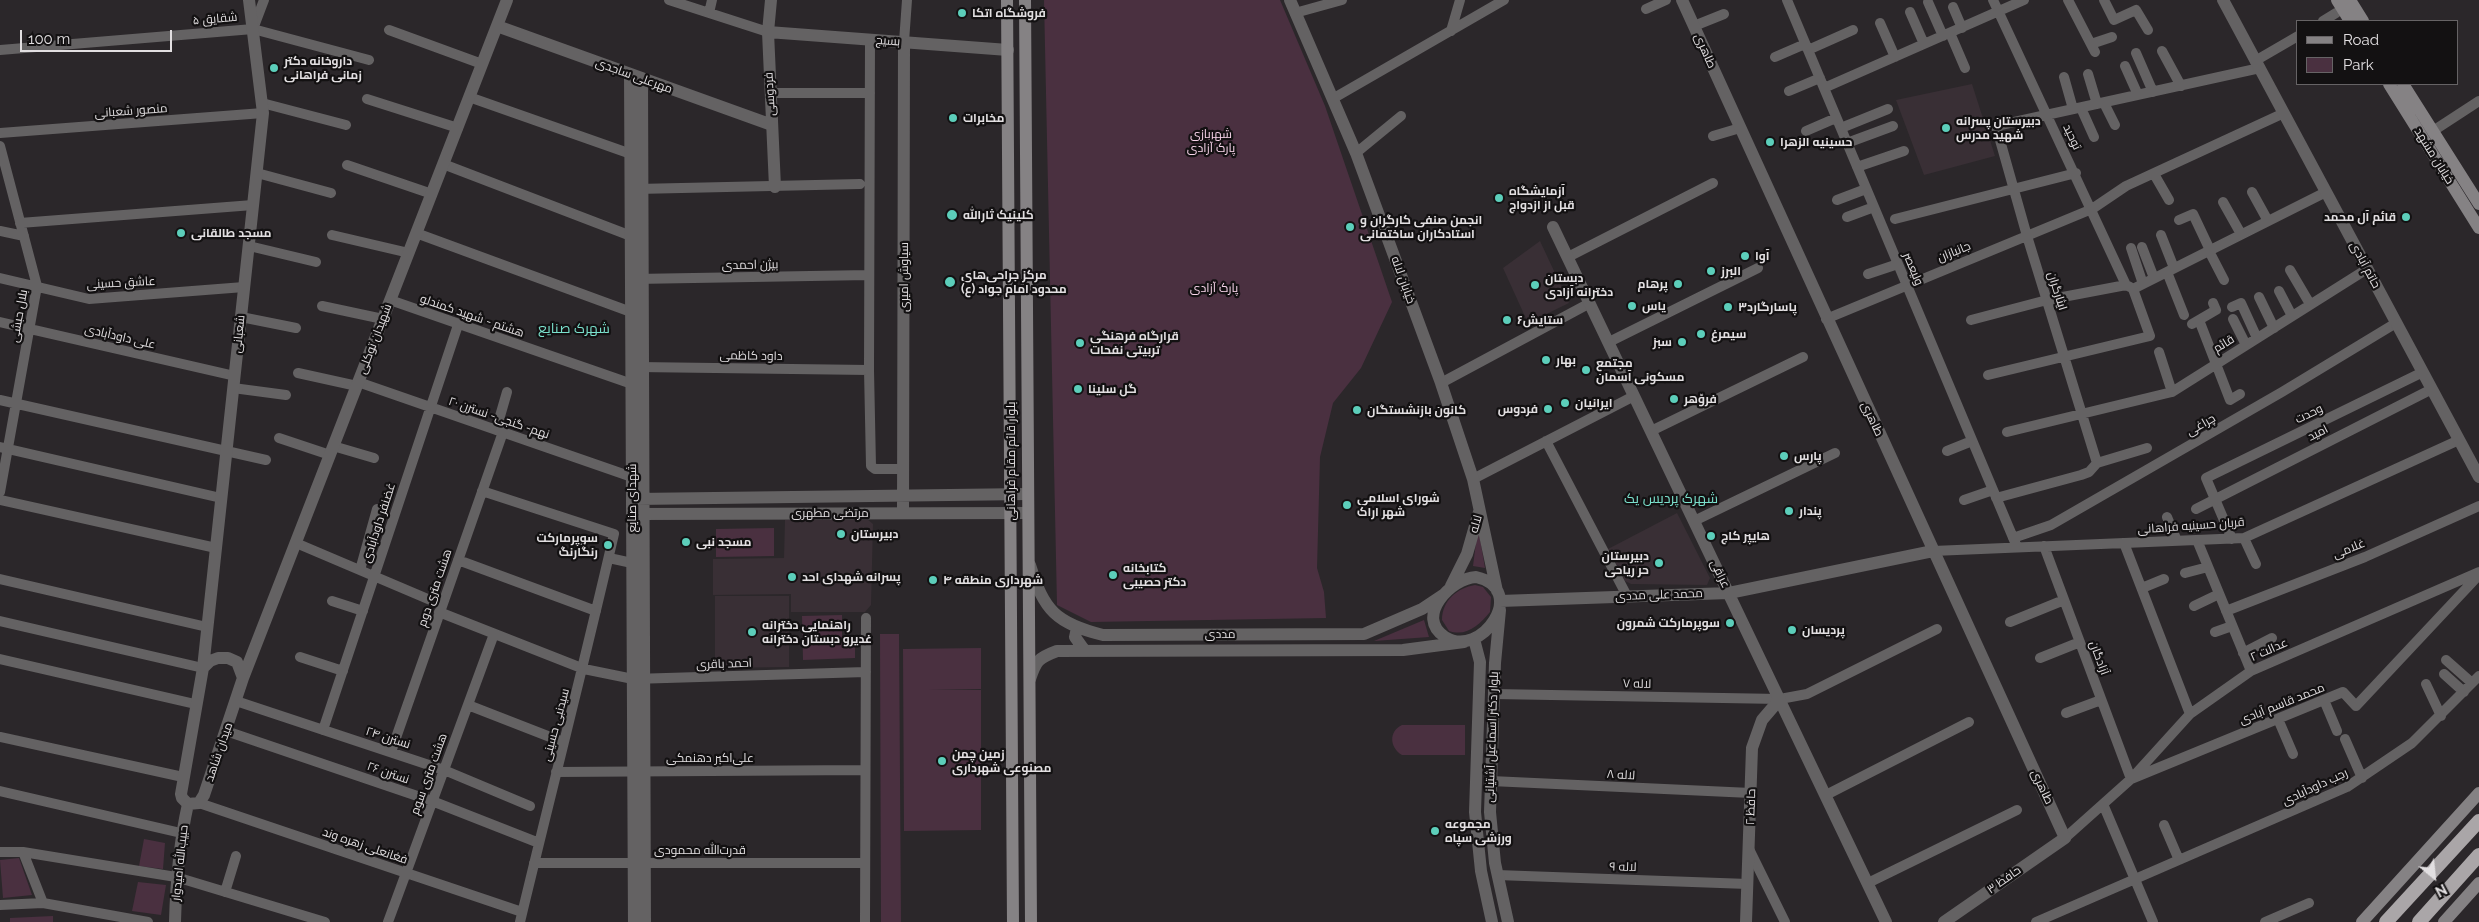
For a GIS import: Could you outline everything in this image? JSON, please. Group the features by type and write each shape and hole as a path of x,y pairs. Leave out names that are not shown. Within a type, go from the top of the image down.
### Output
{"highway":[{"path":"2386,922 2479,821"},
{"path":"2419,922 2479,855"}],"main road":[{"name":"بلوار قائم مقام فراهانی","path":"1007,0 1012,494 1013,922"},
{"name":"بلوار قائم مقام فراهانی","path":"1026,0 1031,922"},
{"path":"2337,0 2349,20"},
{"path":"2350,0 2362,20"},
{"name":"خیابان مشهد","path":"2390,85 2479,228"},
{"name":"خیابان مشهد","path":"2404,85 2477,196"},
{"path":"2362,922 2479,793"},
{"path":"2444,922 2479,883"}],"street":[{"name":"شعبانی","path":"203,668 249,246 262,108 249,0"},
{"path":"253,29 264,0"},
{"name":"شهیدان توکلی","path":"243,678 507,0"},
{"path":"669,0 768,32"},
{"path":"709,13 712,0"},
{"name":"فردوسی","path":"771,0 768,32 775,187"},
{"path":"904,42 907,0"},
{"name":"خیابان لاله","path":"1290,0 1334,98 1356,154 1440,383 1473,479 1480,510"},
{"path":"1295,13 1342,0"},
{"path":"1451,30 1460,0"},
{"path":"1334,98 1504,0"},
{"path":"1646,9 1666,0"},
{"name":"طاهری","path":"1682,0 2065,838"},
{"name":"ولیعصر","path":"1787,0 2015,543"},
{"name":"توحید","path":"1993,0 2076,173 2150,336 2064,356"},
{"path":"1789,91 1822,83 1895,57 2024,0"},
{"path":"2068,0 2093,48 2112,37"},
{"path":"2104,0 2114,20 2136,10 2148,30"},
{"name":"حاتم آبادی","path":"2223,0 2479,477"},
{"path":"1928,2 1965,68"},
{"path":"1953,7 1962,28"},
{"path":"1910,12 1924,44"},
{"path":"2325,20 2336,13"},
{"path":"1694,26 1724,14"},
{"path":"1880,23 1895,57"},
{"name":"مهرعلی ساجدی","path":"497,26 772,125"},
{"name":"شقایق ۵","path":"0,50 253,29 369,60"},
{"path":"389,30 482,64"},
{"path":"1775,57 1853,30"},
{"name":"بسیج","path":"768,32 1008,50"},
{"path":"2048,115 2181,86 2258,65 2296,37"},
{"path":"870,39 869,370 871,466 875,469 904,469"},
{"name":"سیاوش امیری","path":"904,42 904,513"},
{"path":"2162,52 2181,86"},
{"path":"2136,53 2153,92"},
{"path":"2125,66 2138,95"},
{"path":"2088,74 2101,103 2115,125"},
{"name":"شهدای صنایع","path":"634,922 639,863 636,76"},
{"path":"2064,77 2077,109 2094,137"},
{"path":"770,93 870,93"},
{"path":"469,97 631,154"},
{"path":"367,99 458,128"},
{"path":"2433,131 2479,101"},
{"name":"شهدای صنایع","path":"637,105 631,154 637,189 631,236 637,279 631,312 638,367 632,384 632,476 638,499"},
{"name":"منصور شعبانی","path":"0,133 262,108 346,125"},
{"path":"1806,131 1888,109"},
{"name":"جانبازان","path":"1826,318 2092,209 2126,186 2284,114"},
{"name":"ایثارگران","path":"2048,115 1996,126 2046,300 2098,463"},
{"path":"1356,154 1401,116"},
{"path":"1847,143 1892,126"},
{"path":"1713,136 1740,128"},
{"name":"بلال حبشی","path":"0,146 37,286 16,403 4,447 0,492"},
{"path":"1857,167 1904,151"},
{"path":"443,164 631,236"},
{"path":"347,165 432,194"},
{"path":"256,173 331,193"},
{"path":"1895,219 2076,173"},
{"path":"2154,174 2169,200"},
{"path":"1568,257 1713,183"},
{"path":"637,189 860,184"},
{"path":"1837,200 1866,189"},
{"path":"2252,192 2268,221"},
{"path":"1970,320 2046,300 2143,284 2326,192"},
{"path":"2224,202 2241,234"},
{"path":"20,223 253,205"},
{"path":"1847,217 1874,207"},
{"path":"2179,220 2194,214 2224,280"},
{"name":"عراقی","path":"1554,227 1886,922"},
{"path":"0,231 24,236"},
{"path":"416,233 631,312"},
{"path":"332,235 409,253"},
{"path":"2161,235 2184,315"},
{"path":"249,246 316,262"},
{"path":"2143,284 2136,248 2154,278"},
{"path":"1868,274 1898,264"},
{"path":"1609,342 1758,268"},
{"name":"قائم","path":"2007,432 2172,392 2367,269"},
{"path":"2290,270 2310,304"},
{"name":"بیژن احمدی","path":"637,279 869,275"},
{"name":"عاشق حسینی","path":"0,278 89,299 244,287"},
{"path":"2279,290 2292,316"},
{"path":"2259,297 2274,328"},
{"name":"هشتم - شهید کمندلو","path":"390,300 632,384"},
{"path":"1440,383 1590,303"},
{"path":"2213,303 2216,310 2196,322 2216,364 2230,400 2240,394"},
{"path":"2232,307 2241,303 2257,338"},
{"path":"322,306 383,319"},
{"path":"241,318 296,328"},
{"path":"2233,319 2246,345"},
{"name":"علی داودآبادی","path":"0,322 286,395"},
{"name":"چراغی","path":"2015,543 2051,525 2282,392 2396,322"},
{"name":"غضنفر داودآبادی","path":"323,730 458,325"},
{"path":"2159,352 2172,392"},
{"path":"1988,375 2064,356"},
{"path":"1651,431 1803,357"},
{"name":"داود کاظمی","path":"638,367 869,370"},
{"name":"وحدت","path":"2215,499 2206,478 2423,372"},
{"name":"نهم- گنجی- نسترن ۲۰","path":"298,373 358,384 632,476"},
{"name":"امید","path":"2196,508 2432,389"},
{"name":"هشت متری دوم","path":"390,752 482,491 499,431 507,392"},
{"path":"1473,479 1634,396"},
{"path":"0,400 266,460"},
{"path":"278,438 332,451 374,458"},
{"name":"قربان حسینیه فراهانی","path":"1933,551 2015,543 2044,546 2244,538 2459,440"},
{"path":"1546,441 1627,596"},
{"path":"1947,451 1972,441"},
{"path":"4,447 221,498"},
{"path":"1964,500 2081,476 2089,472 2098,463 2147,448"},
{"path":"1694,521 1835,452"},
{"name":"سیدنبی حسینی","path":"482,491 614,534 584,669 563,742 521,917"},
{"name":"مرتضی مطهری","path":"638,499 1028,494"},
{"path":"2215,499 2232,539"},
{"path":"0,500 216,548"},
{"name":"غلامی","path":"2226,611 2365,557 2479,506"},
{"path":"360,570 378,509"},
{"name":"لاله","path":"1447,591 1467,554 1480,510"},
{"name":"لاله","path":"1480,510 1499,601"},
{"name":"مرتضی مطهری","path":"638,514 1028,513"},
{"name":"شهدای صنایع","path":"638,514 632,563 639,679"},
{"path":"2167,516 2177,541"},
{"path":"2244,538 2256,564"},
{"path":"2197,540 2251,671"},
{"name":"احمد باقری","path":"296,543 374,576 494,634 584,669 639,679 866,672"},
{"path":"2124,543 2190,714"},
{"name":"آزادگان","path":"2044,546 2130,779"},
{"name":"محمد علی مددی","path":"1499,601 1729,593 1933,551"},
{"path":"609,558 632,563"},
{"path":"458,560 596,611"},
{"name":"مددی","path":"1029,560 1039,594 1053,612 1077,628 1102,635 1364,634 1422,608 1447,591"},
{"path":"2185,573 2208,568"},
{"name":"عدالت ۲","path":"2065,838 2130,779 2190,714 2251,671 2479,573"},
{"name":"محمد قاسم آبادی","path":"2130,779 2343,692 2356,706 2479,573"},
{"path":"1476,577 1485,579 1499,601 1490,627 1469,640 1449,640 1440,634 1435,625 1434,614 1447,591 1460,580 1476,577"},
{"path":"0,579 207,627"},
{"path":"2142,588 2164,580"},
{"path":"2194,606 2219,594"},
{"path":"2010,622 2064,600"},
{"path":"332,601 362,612"},
{"name":"بلوار دکتر اسماعیل آشتیانی","path":"1499,601 1490,812 1497,876 1508,922"},
{"path":"864,922 866,618"},
{"path":"0,621 203,668"},
{"path":"2215,632 2232,626"},
{"path":"1077,628 1075,637 1077,644 1085,651"},
{"name":"لاله ۷","path":"1494,694 1780,699 1807,694 1937,628"},
{"name":"هشت متری سوم","path":"388,922 494,634"},
{"path":"2243,652 2272,638"},
{"name":"مددی","path":"1030,682 1035,663 1044,656 1057,651 1403,650 1469,640"},
{"name":"بلوار دکتر اسماعیل آشتیانی","path":"1469,640 1480,662 1475,812 1481,871 1492,922"},
{"path":"2040,658 2080,642"},
{"path":"300,657 343,671"},
{"path":"194,804 182,798 181,794 195,704 203,668 210,661 228,658 237,662 243,678"},
{"path":"0,659 195,704"},
{"path":"2446,660 2475,680"},
{"path":"2444,674 2464,692"},
{"name":"میدان شاهد","path":"194,804 226,731 243,678"},
{"name":"رجب داودآبادی","path":"2036,922 2347,788 2412,743 2475,680"},
{"path":"2426,684 2441,716"},
{"name":"حافظ ۲","path":"1746,922 1752,748 1762,720 1780,699"},
{"path":"2066,713 2101,700"},
{"path":"2324,700 2337,731"},
{"name":"نسترن ۲۴","path":"236,701 444,770 530,806"},
{"path":"468,705 563,742"},
{"path":"2278,719 2293,754"},
{"path":"1826,795 1968,722"},
{"name":"نسترن ۲۶","path":"226,731 432,801 539,844"},
{"path":"0,737 183,777"},
{"path":"2345,739 2362,778"},
{"name":"علی‌اکبر دهنمکی","path":"556,772 865,770"},
{"name":"لاله ۸","path":"1491,781 1751,793"},
{"path":"0,791 181,833"},
{"name":"حبیب‌الله امیدوار","path":"175,922 176,878 181,833 194,804"},
{"name":"فغانعلی زهره وند","path":"194,804 406,873 521,917"},
{"path":"2103,804 2153,922"},
{"path":"1868,883 2016,810"},
{"path":"2164,825 2179,860"},
{"name":"حافظ ۳","path":"1944,922 2065,838"},
{"path":"1749,849 1785,922"},
{"path":"0,852 23,852 176,878 325,922"},
{"path":"23,852 43,903"},
{"path":"225,892 236,856"},
{"name":"قدرت‌الله محمودی","path":"534,863 865,863"},
{"name":"شهدای صنایع","path":"639,863 645,922"},
{"name":"لاله ۹","path":"1497,876 1748,884"},
{"path":"0,905 43,903 148,922"},
{"path":"2265,922 2309,903"}],"shaded area":[{"name":"دبیرستان پسرانه شهید مدرس","path":"1972,84 1995,156 1924,175 1896,100"},
{"name":"دبستان دخترانه آزادی","path":"1540,241 1569,303 1528,323 1503,268"},
{"name":"دبیرستان حر ریاحی","path":"1677,513 1710,578 1707,585 1631,584 1625,581 1608,549"},
{"name":"پسرانه شهدای احد","path":"867,519 873,524 871,605 865,612 791,612 791,594 713,595 713,559 784,558 785,520"},
{"name":"راهنمایی دخترانه غدیرو دبستان دخترانه","path":"715,596 789,596 789,667 715,668"}],"green space":[{"name":"پارک آزادی","path":"1044,0 1280,0 1325,106 1392,302 1361,368 1333,403 1320,457 1317,568 1324,592 1326,618 1091,622 1057,605"},
{"path":"1478,527 1485,568 1473,566"},
{"path":"774,528 774,556 716,557 716,529"},
{"path":"1475,585 1483,587 1491,597 1490,612 1472,629 1461,632 1449,631 1442,620 1448,601 1462,589"},
{"path":"842,615 842,638 855,638 855,658 803,660 802,616"},
{"path":"1424,620 1429,637 1374,641"},
{"path":"880,634 899,634 901,922 881,922"},
{"name":"زمین چمن مصنوعی شهرداری","path":"981,648 981,689 929,690 981,690 981,830 904,831 903,649"},
{"path":"1402,725 1465,725 1465,755 1402,755 1395,748 1392,739 1395,731"},
{"path":"144,839 165,843 163,869 139,866"},
{"path":"19,858 32,895 3,898 0,860"},
{"path":"138,882 166,885 161,915 132,911"},
{"path":"53,916 53,922 10,922 10,918"}],"place":[{"name":"فروشگاه اتکا","path":"962,13"},
{"name":"داروخانه دکتر زمانی فراهانی","path":"274,68"},
{"name":"مخابرات","path":"953,118"},
{"name":"دبیرستان پسرانه شهید مدرس","path":"1946,128"},
{"name":"حسینیه الزهرا","path":"1770,142"},
{"name":"آزمایشگاه قبل از ازدواج","path":"1499,198"},
{"name":"کلینیک ثارالله","path":"952,215"},
{"name":"قائم آل محمد","path":"2406,217"},
{"name":"انجمن صنفی کارگران و استادکاران ساختمانی","path":"1350,227"},
{"name":"مسجد طالقانی","path":"181,233"},
{"name":"آوا","path":"1745,256"},
{"name":"البرز","path":"1711,271"},
{"name":"مرکز جراحی‌های محدود امام جواد (ع)","path":"950,282"},
{"name":"پرهام","path":"1678,284"},
{"name":"دبستان دخترانه آزادی","path":"1535,285"},
{"name":"یاس","path":"1632,306"},
{"name":"پاسارگارد۳","path":"1728,307"},
{"name":"ستایش۶","path":"1507,320"},
{"name":"سیمرغ","path":"1701,334"},
{"name":"سبز","path":"1682,342"},
{"name":"قرارگاه فرهنگی تربیتی نفحات","path":"1080,343"},
{"name":"بهار","path":"1546,360"},
{"name":"مجتمع مسکونی آسمان","path":"1586,370"},
{"name":"گل سلینا","path":"1078,389"},
{"name":"فروّهر","path":"1674,399"},
{"name":"ایرانیان","path":"1565,403"},
{"name":"فردوس","path":"1548,409"},
{"name":"کانون بازنشستگان","path":"1357,410"},
{"name":"پارس","path":"1784,456"},
{"name":"شورای اسلامی شهر اراک","path":"1347,505"},
{"name":"پندار","path":"1789,511"},
{"name":"دبیرستان","path":"841,534"},
{"name":"هایپر کاج","path":"1711,536"},
{"name":"مسجد نبی","path":"686,542"},
{"name":"سوپرمارکت رنگارنگ","path":"608,545"},
{"name":"دبیرستان حر ریاحی","path":"1659,563"},
{"name":"کتابخانه دکتر حصیبی","path":"1113,575"},
{"name":"پسرانه شهدای احد","path":"792,577"},
{"name":"شهرداری منطقه ۴","path":"933,580"},
{"name":"سوپرمارکت شمرون","path":"1730,623"},
{"name":"پردیسان","path":"1792,630"},
{"name":"راهنمایی دخترانه غدیرو دبستان دخترانه","path":"752,632"},
{"name":"زمین چمن مصنوعی شهرداری","path":"942,761"},
{"name":"مجموعه ورزشی سپاه","path":"1435,831"}],"district":[{"name":"شهرک صنایع","path":"574,329"},
{"name":"شهرک پردیس یک","path":"1671,499"}],"park label":[{"name":"شهربازی پارک آزادی","path":"1211,141"}]}
